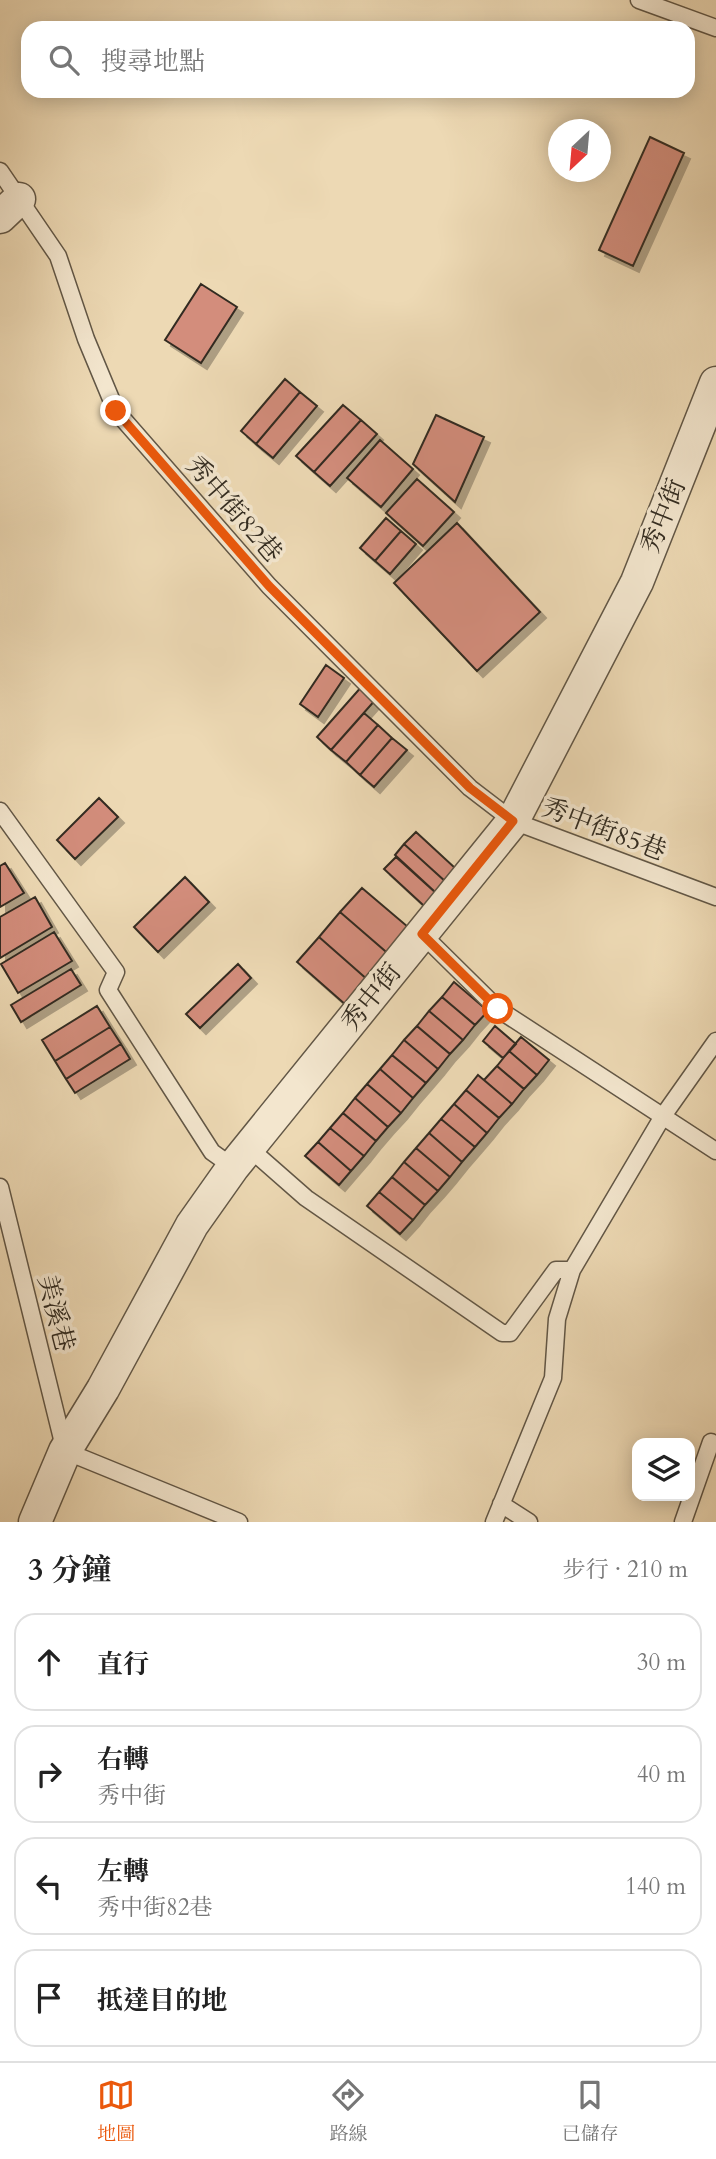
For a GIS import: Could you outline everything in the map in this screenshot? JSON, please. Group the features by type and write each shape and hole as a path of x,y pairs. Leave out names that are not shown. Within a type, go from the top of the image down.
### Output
{"street":[{"name":"秀中街","path":"35,1522 65,1451 103,1389 192,1225 241,1158 513,821 637,582 716,383"}],"lane":[{"path":"639,0 716,28"},
{"name":"秀中街82巷","path":"0,171 10,208 58,256 86,339 116,411 269,586 470,788 513,821"},
{"path":"0,811 116,972 108,990 212,1152 241,1158 306,1198 502,1333 510,1333 556,1270 572,1270"},
{"name":"秀中街85巷","path":"513,821 716,897"},
{"path":"422,934 498,1009 716,1151"},
{"path":"494,1522 553,1378 557,1318 572,1270 663,1116 716,1041"},
{"name":"美溪巷","path":"0,1187 65,1451"},
{"path":"683,1522 711,1442"},
{"path":"65,1451 239,1522"},
{"path":"501,1504 529,1522"}],"building":[{"path":"650,137 684,153 633,266 599,250"},
{"path":"201,284 237,307 201,363 165,340"},
{"path":"285,379 300,392 256,444 241,431"},
{"path":"300,392 317,406 273,458 256,444"},
{"path":"343,405 361,420 314,472 296,456"},
{"path":"436,415 484,437 455,502 413,464"},
{"path":"361,420 377,434 330,486 314,472"},
{"path":"380,440 413,469 381,507 347,478"},
{"path":"417,479 454,512 423,546 386,513"},
{"path":"386,518 401,531 375,561 360,548"},
{"path":"457,523 540,612 477,671 394,583"},
{"path":"401,531 416,544 390,574 375,561"},
{"path":"326,665 344,678 318,717 300,704"},
{"path":"363,685 377,698 331,750 317,737"},
{"path":"364,713 378,725 346,762 331,750"},
{"path":"378,725 392,738 360,775 346,762"},
{"path":"392,738 407,750 374,787 360,775"},
{"path":"99,798 118,817 75,859 57,840"},
{"path":"416,832 468,880 457,892 404,844"},
{"path":"404,844 457,892 447,903 395,855"},
{"path":"396,857 447,903 435,916 384,869"},
{"path":"5,863 24,893 0,907 0,866"},
{"path":"185,877 209,902 158,952 134,927"},
{"path":"362,888 421,938 399,963 340,912"},
{"path":"35,897 52,927 0,958 0,917"},
{"path":"340,912 399,963 377,988 319,937"},
{"path":"54,932 72,961 18,993 1,964"},
{"path":"319,937 377,988 355,1013 297,962"},
{"path":"238,964 251,978 200,1028 186,1014"},
{"path":"71,969 81,985 21,1022 11,1005"},
{"path":"454,982 488,1011 475,1025 442,997"},
{"path":"442,997 475,1025 463,1040 429,1011"},
{"path":"97,1006 110,1027 55,1061 42,1040"},
{"path":"429,1011 463,1040 450,1054 417,1026"},
{"path":"417,1026 450,1054 438,1069 404,1040"},
{"path":"495,1026 516,1044 503,1058 483,1041"},
{"path":"110,1027 121,1044 66,1079 55,1061"},
{"path":"521,1037 549,1060 537,1075 509,1051"},
{"path":"404,1040 438,1069 426,1083 392,1055"},
{"path":"121,1044 130,1059 75,1093 66,1079"},
{"path":"509,1051 537,1075 524,1089 497,1066"},
{"path":"392,1055 426,1083 413,1098 380,1069"},
{"path":"497,1066 524,1089 512,1104 484,1080"},
{"path":"380,1069 413,1098 401,1113 367,1084"},
{"path":"478,1075 512,1104 499,1118 466,1090"},
{"path":"367,1084 401,1113 388,1127 355,1098"},
{"path":"466,1090 499,1118 487,1133 454,1104"},
{"path":"355,1098 388,1127 376,1141 343,1113"},
{"path":"454,1104 487,1133 475,1147 441,1119"},
{"path":"343,1113 376,1141 364,1156 330,1128"},
{"path":"441,1119 475,1147 462,1162 429,1133"},
{"path":"330,1128 364,1156 351,1171 318,1142"},
{"path":"429,1133 462,1162 450,1177 416,1148"},
{"path":"318,1142 351,1171 339,1185 305,1156"},
{"path":"416,1148 450,1177 438,1191 404,1162"},
{"path":"404,1162 438,1191 425,1205 392,1177"},
{"path":"392,1177 425,1205 413,1220 379,1192"},
{"path":"379,1192 413,1220 400,1234 367,1206"}],"route":[{"path":"116,411 269,586 470,788 513,821 422,934 498,1009"}]}
